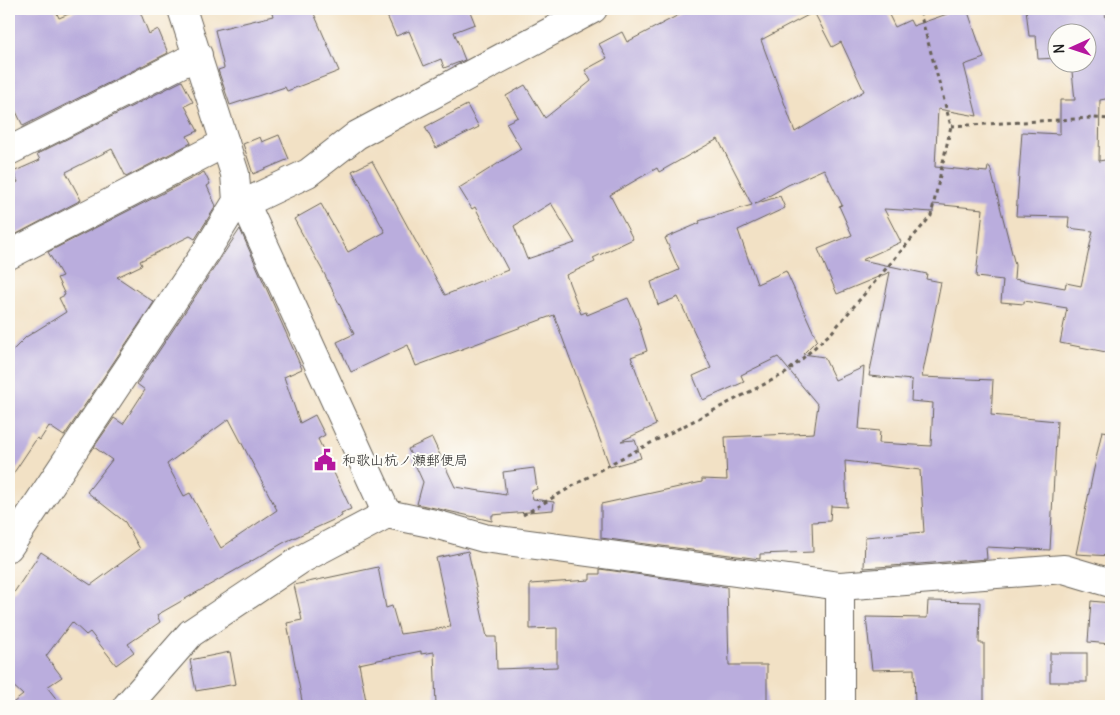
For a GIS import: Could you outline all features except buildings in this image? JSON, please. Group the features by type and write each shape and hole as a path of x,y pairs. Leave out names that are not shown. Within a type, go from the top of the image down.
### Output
{"street":[{"path":"182,9 226,143 241,202 387,514"},
{"path":"9,547 241,202 308,172 357,135 593,9"},
{"path":"9,151 198,55"},
{"path":"9,255 226,143"},
{"path":"127,706 191,633 300,560 387,514 435,524 484,538 840,586 1064,569 1111,583"},
{"path":"840,586 840,706"}],"path":[{"path":"519,518 614,462 786,373 832,332 931,216 951,126 920,9"},
{"path":"951,126 1093,118 1111,119"}],"place":[{"name":"和歌山杭ノ瀬郵便局","path":"325,460"}]}
